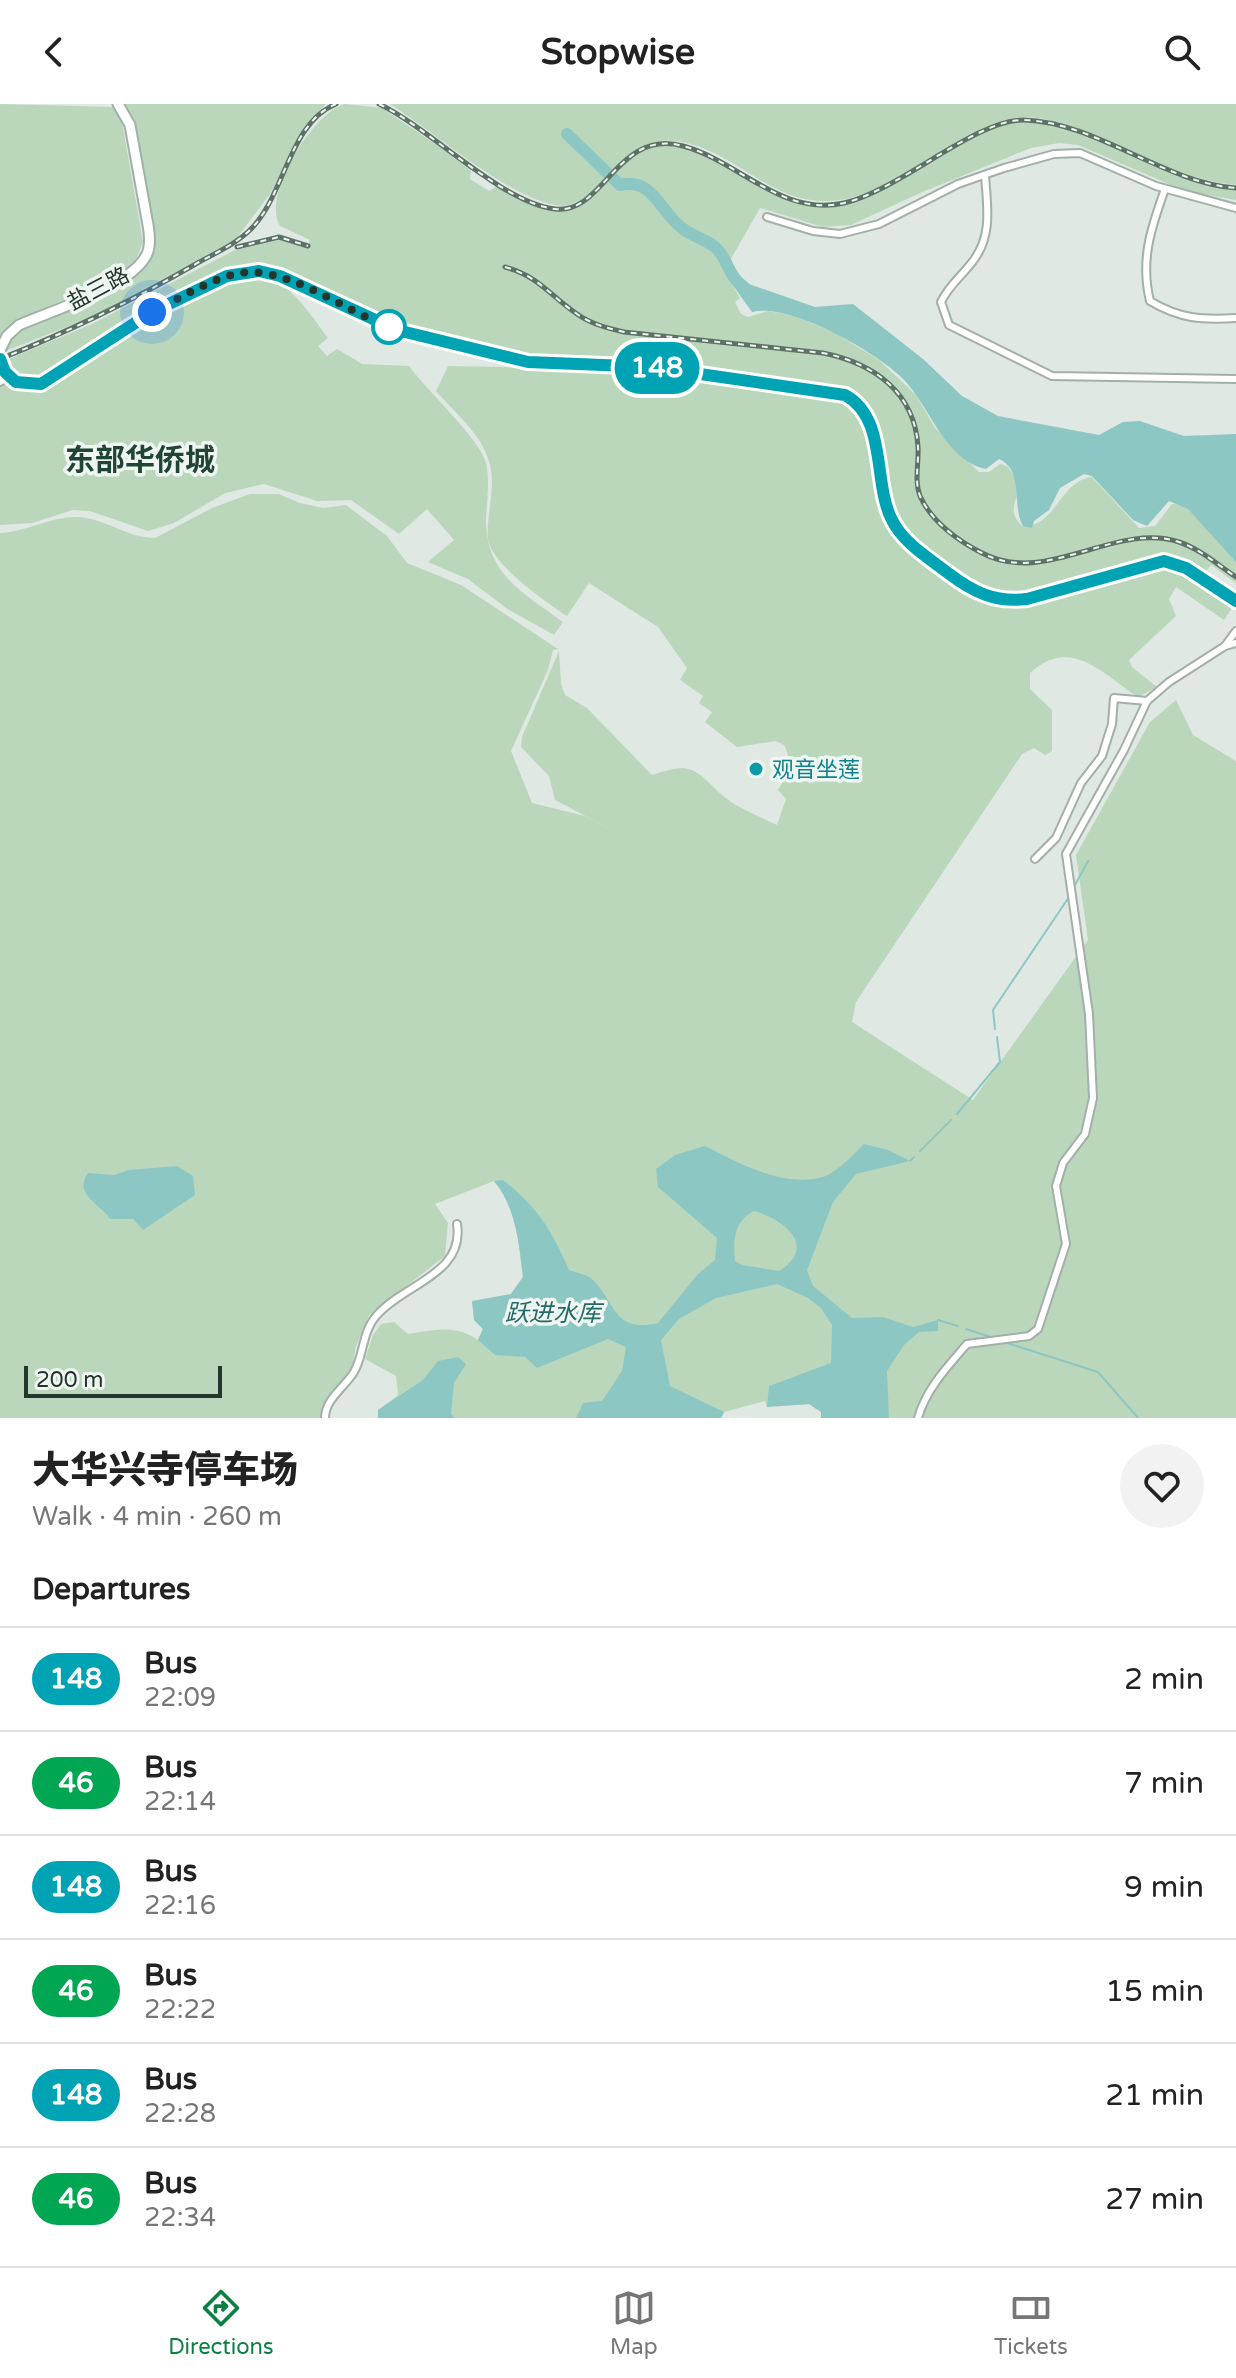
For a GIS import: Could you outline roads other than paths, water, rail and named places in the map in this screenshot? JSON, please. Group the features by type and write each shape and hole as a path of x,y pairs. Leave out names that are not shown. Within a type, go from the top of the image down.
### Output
{"main road":[{"name":"盐三路","path":"0,350 7,336 19,325 128,275 145,257 149,232 131,131 118,104"},
{"path":"1,363 5,379 26,386 41,384 152,312 227,276 267,272 386,326 528,362 652,367 845,395 857,403 870,424 887,507 895,526 918,551 965,586 987,597 1027,599 1164,561 1186,568 1236,601"}],"street":[{"path":"767,217 813,231 840,234 879,224 985,175 1054,154 1080,153 1165,189 1236,208"},
{"path":"985,175 988,231 974,260 947,290 941,302 949,325 1052,376 1236,379"},
{"path":"1165,189 1145,254 1145,281 1150,301 1173,315 1194,320 1236,318"},
{"path":"918,1418 922,1405 945,1369 967,1344 1029,1336 1041,1324 1066,1244 1057,1197 1059,1174 1085,1134 1093,1098 1089,1014 1066,854 1124,750 1147,701 1225,646 1236,631"},
{"path":"1225,646 1236,643"},
{"path":"1035,859 1056,838 1081,783 1102,756 1112,724 1114,698 1147,701"},
{"path":"325,1418 334,1397 356,1370 361,1344 376,1315 445,1266 460,1241 457,1224"}],"water":[{"path":"731,265 746,283 815,307 853,304 923,359 962,396 998,416 1099,435 1123,422 1140,421 1184,436 1236,434 1236,562 1188,509 1169,501 1147,526 1133,520 1092,476 1084,474 1060,488 1049,510 1034,521 1032,528 1023,526 1015,480 1007,464 999,459 986,469 958,454 900,376 851,342 808,321 768,311 752,312 732,284"},
{"name":"跃进水库","path":"864,1144 888,1150 910,1161 856,1174 833,1202 807,1270 813,1286 852,1318 883,1317 913,1327 938,1320 938,1331 919,1332 904,1345 887,1371 889,1418 821,1418 821,1412 809,1404 767,1407 769,1386 831,1363 832,1325 821,1308 808,1298 777,1284 716,1298 679,1319 661,1340 670,1386 724,1412 721,1418 576,1418 583,1403 602,1401 622,1371 626,1347 608,1339 537,1368 525,1357 495,1355 478,1340 483,1329 474,1320 472,1301 511,1294 523,1277 512,1214 494,1181 503,1180 535,1210 569,1270 593,1280 624,1320 644,1325 658,1323 698,1274 715,1260 717,1238 658,1187 656,1169 675,1155 705,1146 774,1176 804,1180 831,1173","holes":["754,1211 785,1227 796,1243 791,1262 779,1271 735,1261 735,1239 742,1220"]},
{"path":"177,1166 193,1176 195,1195 143,1230 133,1219 110,1219 84,1187 88,1173 114,1175 129,1170"},
{"name":"跃进水库","path":"458,1357 466,1364 454,1383 451,1414 455,1418 378,1418 378,1410 423,1380 438,1361"}],"waterway":[{"path":"567,134 620,185 641,186 682,228 715,247 744,287"},
{"path":"1075,885 1088,861"},
{"path":"995,1029 993,1010 1069,897"},
{"path":"957,1114 1000,1062 997,1037"},
{"path":"920,1151 951,1120"},
{"path":"910,1161 914,1157"},
{"path":"938,1320 958,1326"},
{"path":"966,1329 991,1337"},
{"path":"1004,1342 1098,1372 1138,1418"}],"railway":[{"path":"0,359 122,304 238,240 262,215 308,127 320,113 336,104"},
{"path":"379,104 511,193 555,209 572,207 586,199 626,160 642,149 661,144 683,146 703,153 780,195 800,202 821,205 844,203 866,196 984,131 1024,120 1051,123 1077,131 1183,176 1236,188"},
{"path":"237,247 279,237 308,246"},
{"path":"505,267 527,276 577,314 605,327 624,332 823,353 859,364 888,383 909,411 918,447 918,490 925,505 946,529 982,553 1006,561 1031,563 1105,545 1155,538 1187,545 1236,577"}],"place":[{"name":"观音坐莲","path":"756,769"}],"district":[{"name":"东部华侨城","path":"140,460"}]}
